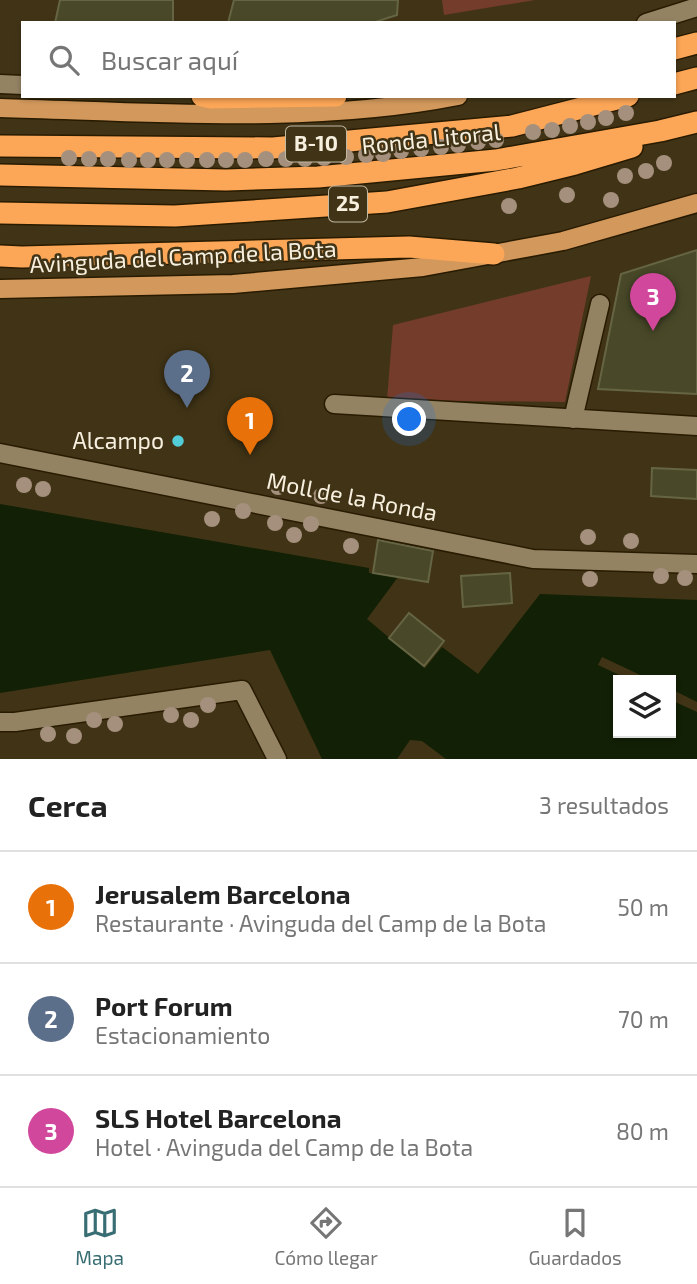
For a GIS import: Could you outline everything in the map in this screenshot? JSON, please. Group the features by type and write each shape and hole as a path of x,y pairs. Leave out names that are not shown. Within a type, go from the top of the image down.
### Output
{"highway":[{"path":"676,48 697,43"},
{"path":"676,83 697,78"},
{"name":"Ronda Litoral","path":"0,146 273,148 512,127 621,98"},
{"name":"Ronda Litoral","path":"0,175 226,180 318,177 496,160 691,124"},
{"name":"25","path":"0,213 175,216 387,202 517,178 575,164 632,147 691,124"},
{"path":"0,256 409,247 494,254"}],"main road":[{"path":"0,108 187,114 318,112 426,103 449,98"},
{"name":"Avinguda del Camp de la Bota","path":"0,289 233,284 423,267 563,241 697,203"}],"street":[{"path":"652,21 697,7"},
{"path":"0,85 21,85"},
{"path":"573,419 600,304"},
{"path":"334,404 697,426"},
{"name":"Moll de la Ronda","path":"0,453 533,559 697,564"},
{"path":"0,722 242,690 277,759"}],"shaded area":[{"path":"442,0 535,0 444,15"},
{"path":"591,276 565,402 387,400 393,325"},
{"path":"0,504 369,568 369,573 398,577 367,619 425,668 442,647 478,674 540,594 697,600 697,759 446,759 422,741 410,740 397,759 322,759 270,650 0,693"}],"pier":[{"path":"602,657 640,675 619,675 598,665"},
{"path":"676,692 697,702 697,712 676,702"}],"building":[{"path":"60,0 173,0 173,21 55,21"},
{"path":"234,0 398,0 397,15 378,21 229,21"},
{"path":"697,250 697,394 598,389 621,274"},
{"path":"652,468 697,470 697,499 651,496"},
{"path":"378,540 433,551 428,582 373,573"},
{"path":"510,573 512,603 463,607 461,576"},
{"path":"409,613 444,641 424,666 389,638"}],"place":[{"name":"SLS Hotel Barcelona","path":"653,331"},
{"name":"Port Forum","path":"187,408"},
{"name":"Alcampo","path":"178,441"},
{"name":"Jerusalem Barcelona","path":"250,455"}]}
